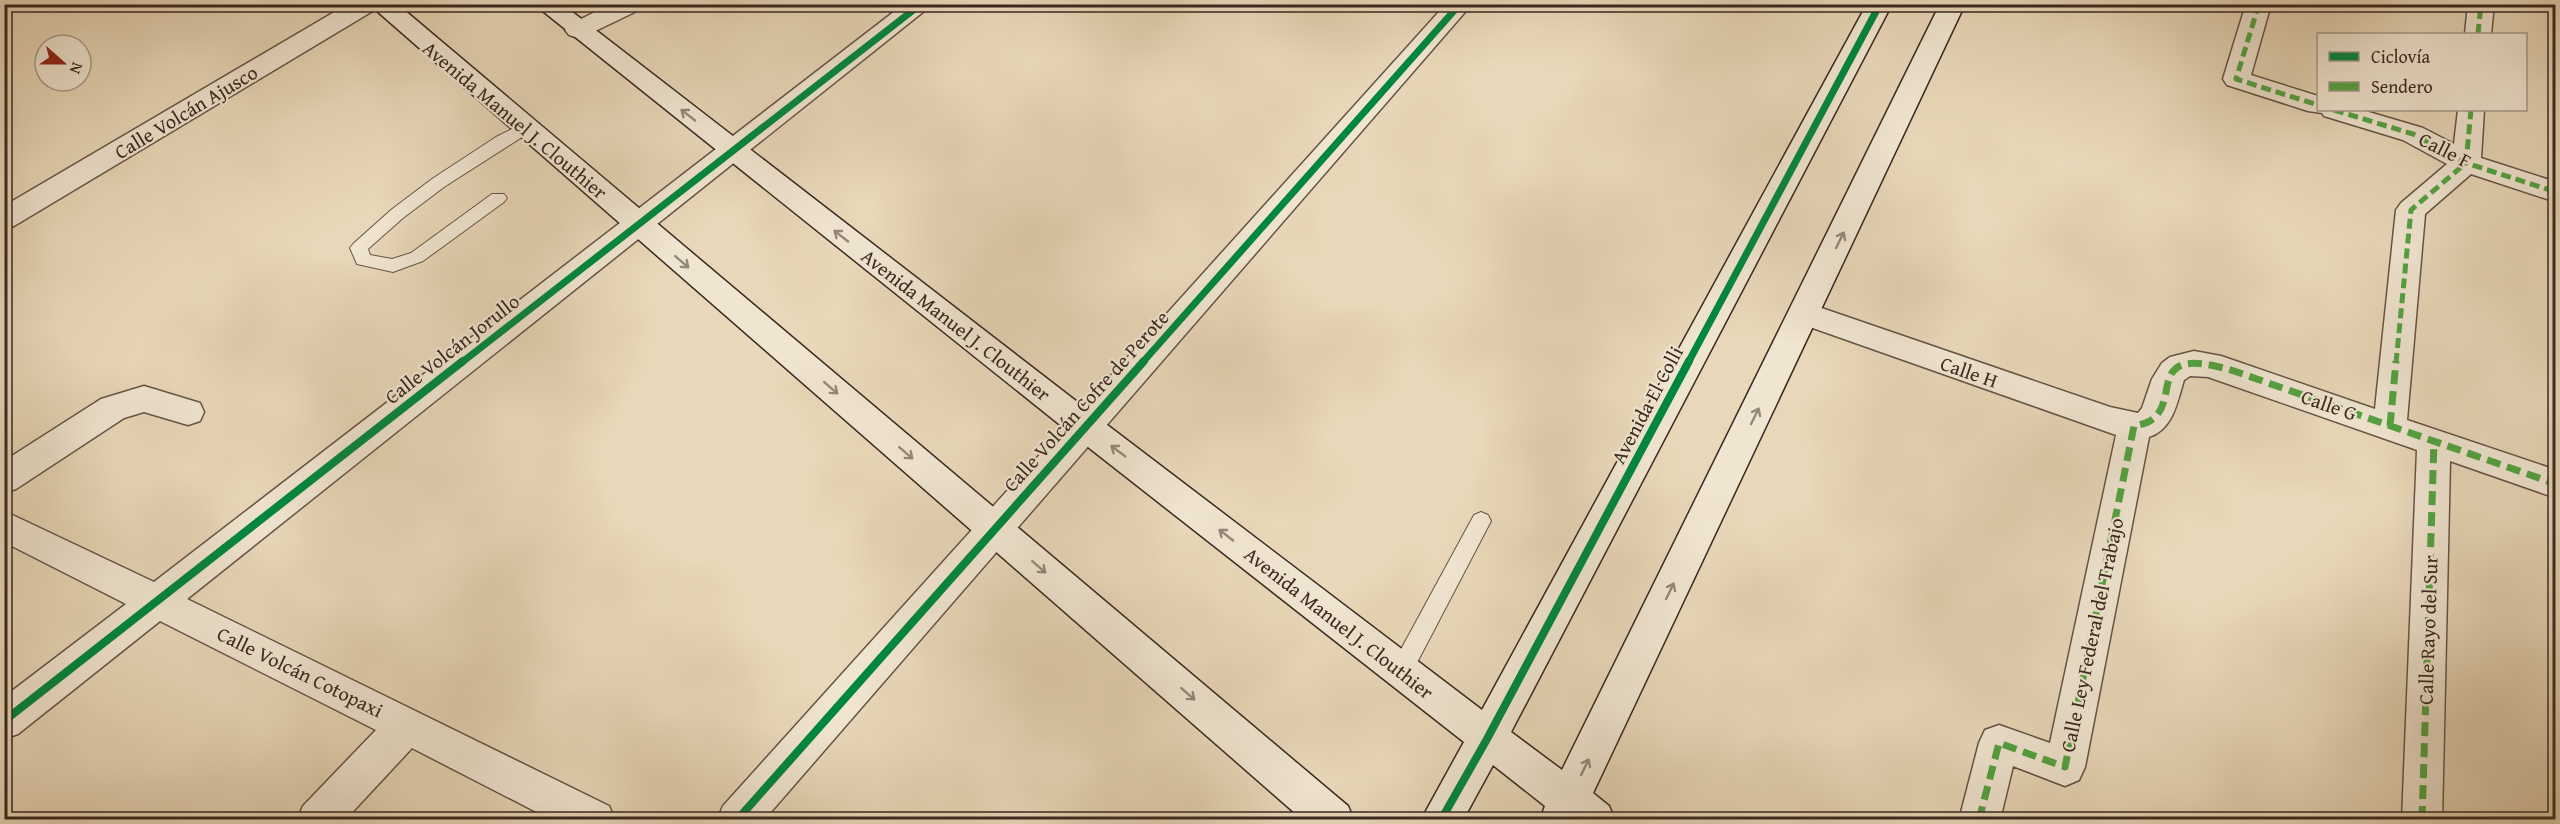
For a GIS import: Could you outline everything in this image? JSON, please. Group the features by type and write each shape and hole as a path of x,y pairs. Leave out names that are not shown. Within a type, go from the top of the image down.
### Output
{"street":[{"name":"Calle Volcán Ajusco","path":"4,219 367,4"},
{"name":"Avenida Manuel J. Clouthier","path":"381,4 1334,819"},
{"name":"Avenida Manuel J. Clouthier","path":"546,4 1487,738 1574,813"},
{"path":"578,30 632,4"},
{"name":"Calle Volcán Jorullo","path":"4,721 921,4"},
{"name":"Calle Volcán Cofre de Perote","path":"737,819 1460,4"},
{"name":"Avenida El Colli","path":"1441,819 1487,738 1880,4"},
{"path":"1574,813 1804,313 1953,4"},
{"path":"2259,4 2236,79 2317,104"},
{"path":"2478,33 2481,4"},
{"name":"Calle F","path":"2337,111 2413,134 2466,163 2556,192"},
{"path":"2390,426 2411,210 2466,163 2471,111"},
{"name":"Calle H","path":"1804,313 2106,419 2134,426"},
{"name":"Calle G","path":"2134,426 2152,422 2158,416 2169,375 2177,368 2190,363 2210,365 2235,371 2556,484"},
{"path":"4,479 113,408 144,399 188,412"},
{"name":"Calle Ley Federal del Trabajo","path":"1979,819 1998,743 2065,767 2134,426"},
{"name":"Calle Rayo del Sur","path":"2422,819 2434,441"},
{"name":"Calle Volcán Cotopaxi","path":"4,525 595,819"},
{"path":"317,819 407,726"}],"lane":[{"path":"498,198 417,257 393,266 363,260 359,248 382,225 474,159 524,128"},
{"path":"1401,671 1481,521"}],"marked path":[{"path":"2259,4 2236,79 2317,105"},
{"path":"2478,33 2481,4"},
{"path":"2337,111 2413,134 2466,163 2556,192"},
{"path":"2390,426 2411,210 2466,163 2471,111"},
{"path":"1979,820 1999,743 2065,767 2134,426 2148,422 2156,415 2171,373 2179,366 2198,363 2234,371 2556,484"},
{"path":"2422,820 2434,441"}],"cycle path":[{"path":"4,721 921,4"},
{"path":"737,820 1460,4"},
{"path":"1441,820 1487,739 1880,4"}]}
